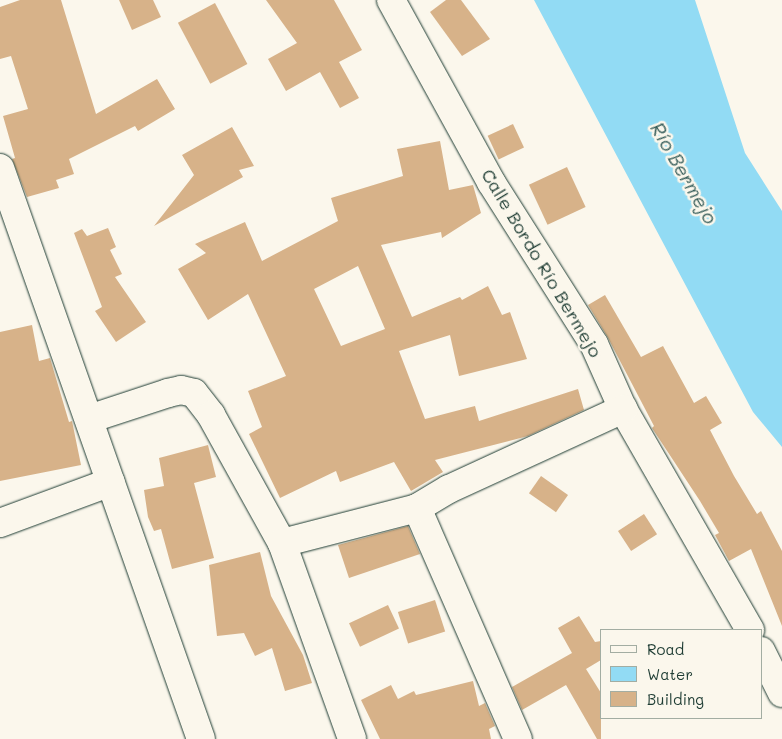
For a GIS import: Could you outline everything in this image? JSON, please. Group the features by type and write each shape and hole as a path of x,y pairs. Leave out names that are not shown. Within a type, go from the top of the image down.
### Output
{"street":[{"name":"Calle Bordo Río Bermejo","path":"391,0 491,182 594,344 623,409 749,629"},
{"path":"0,168 201,739"},
{"path":"89,419 168,393 181,390 194,392 211,415 282,543 352,739"},
{"path":"282,543 417,508 449,489 623,409"},
{"path":"0,523 111,482"},
{"path":"417,508 518,739"},
{"path":"762,653 782,693"}],"water":[{"name":"Río Bermejo","path":"534,0 695,0 745,153 782,211 782,447 753,412"}],"building":[{"path":"20,0 61,0 96,114 157,79 175,109 138,131 135,126 69,159 74,174 56,180 59,188 27,197 12,159 15,158 3,116 28,109 11,56 0,59 0,7"},
{"path":"119,0 153,0 161,17 132,30"},
{"path":"266,0 334,0 362,50 339,62 359,98 340,108 320,72 286,91 268,59 297,43"},
{"path":"446,0 461,0 490,39 462,56 430,12"},
{"path":"215,3 247,64 210,84 178,23"},
{"path":"513,124 524,148 499,159 488,136"},
{"path":"232,127 254,166 239,170 243,177 154,226 194,175 182,155"},
{"path":"440,141 449,190 473,185 481,213 442,238 441,232 381,245 412,317 460,297 462,300 488,286 502,315 510,312 527,359 459,376 450,335 399,351 425,419 475,406 479,421 578,389 584,410 528,436 435,460 443,472 411,491 394,462 340,482 336,471 280,498 249,434 262,427 248,391 286,376 248,294 208,320 178,269 206,253 195,244 245,222 262,261 338,221 331,198 403,176 397,149","holes":["358,266 385,329 341,346 314,289"]},
{"path":"567,167 586,207 548,225 529,185"},
{"path":"108,228 116,247 110,250 122,274 115,277 146,322 116,342 95,311 102,307 74,233 82,229 87,236"},
{"path":"605,295 641,357 663,346 694,403 706,396 722,423 710,430 734,476 757,514 761,511 782,551 782,626 751,549 729,561 715,535 719,533 652,428 654,426 608,338 588,305"},
{"path":"32,325 39,361 50,358 69,422 72,421 81,465 0,481 0,332"},
{"path":"208,445 216,477 194,483 214,558 172,569 161,529 154,531 148,517 144,490 164,486 159,458"},
{"path":"541,476 568,495 556,512 529,493"},
{"path":"644,514 657,534 631,551 618,531"},
{"path":"408,526 420,554 349,578 338,545"},
{"path":"260,552 271,596 303,655 312,683 285,691 272,648 255,656 244,633 217,636 209,565"},
{"path":"435,600 445,631 408,643 398,612"},
{"path":"388,605 399,629 360,647 349,623"},
{"path":"579,616 595,642 600,641 600,661 586,669 600,691 601,739 597,739 566,685 522,710 512,687 572,653 558,628"},
{"path":"473,681 479,706 485,703 495,726 489,729 491,739 380,739 361,700 391,685 398,699 414,691 416,695"}]}
